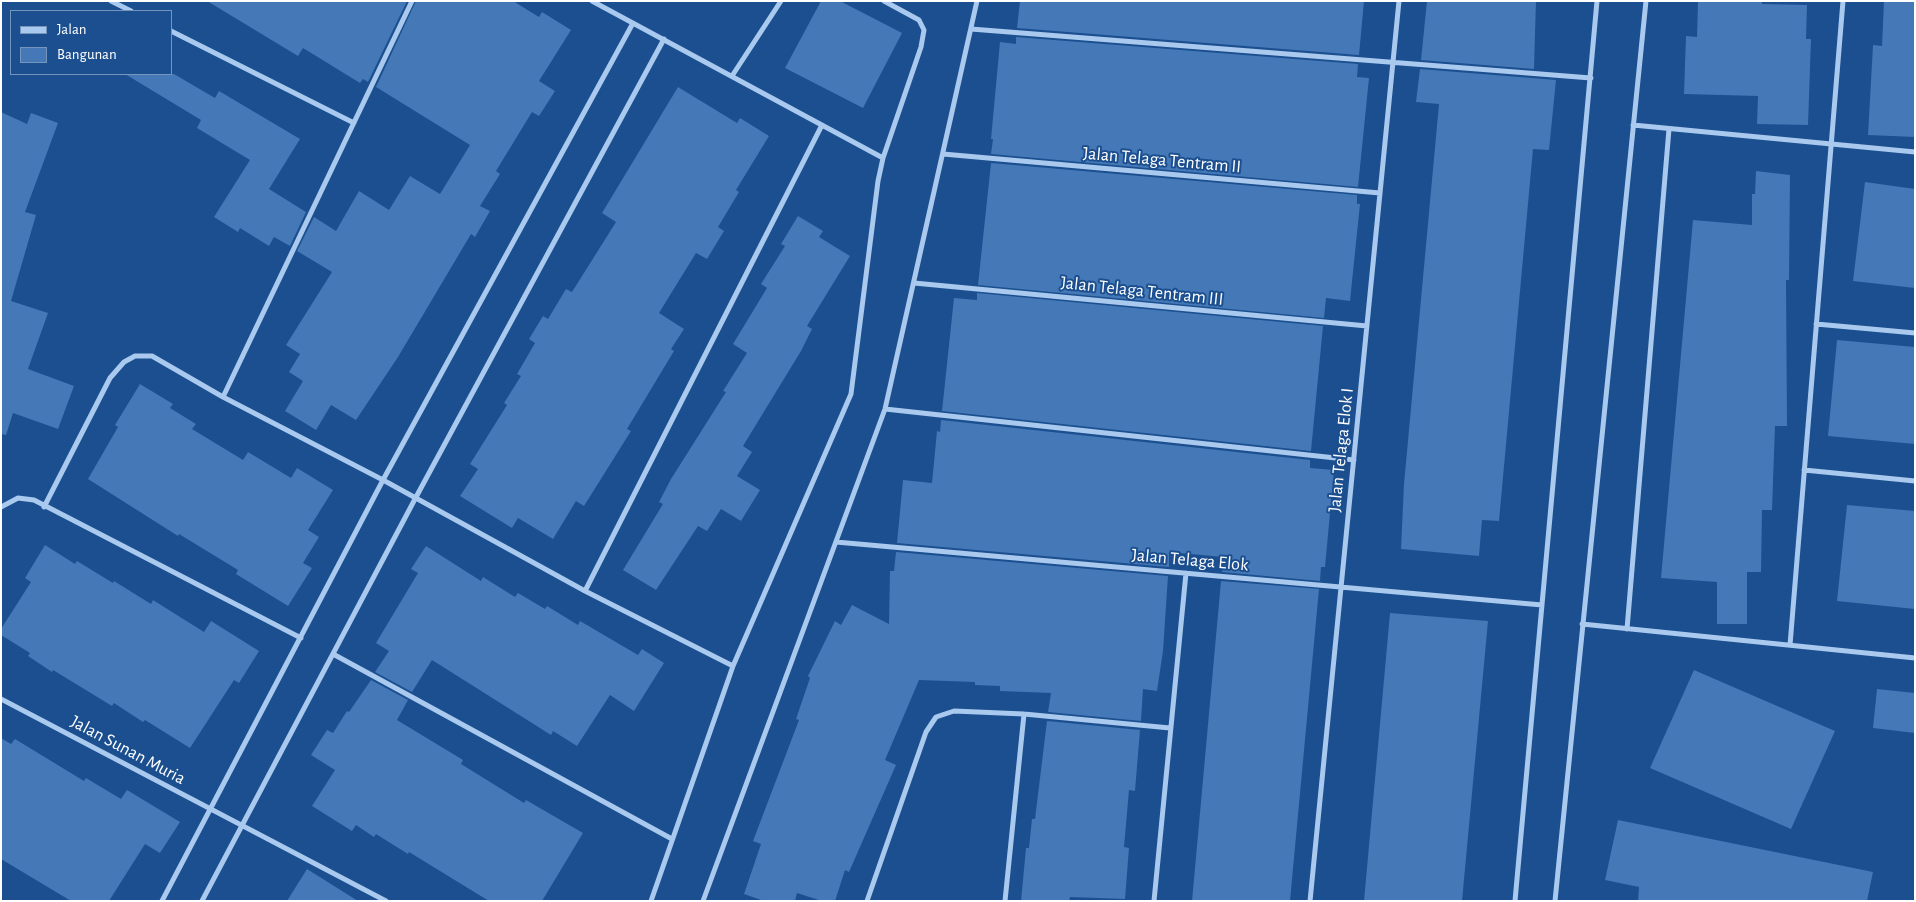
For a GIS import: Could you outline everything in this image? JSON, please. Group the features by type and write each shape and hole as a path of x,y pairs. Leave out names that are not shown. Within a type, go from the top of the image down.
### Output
{"street":[{"path":"111,1 129,10"},
{"path":"223,397 412,1"},
{"path":"592,1 883,158"},
{"path":"732,76 780,1"},
{"path":"651,901 733,666 851,394 883,158 921,47 924,30 919,20 884,1"},
{"path":"703,901 886,409 977,1"},
{"name":"Jalan Telaga Elok I","path":"1310,901 1399,1"},
{"path":"1515,901 1597,1"},
{"path":"1555,901 1646,1"},
{"path":"1790,645 1842,1"},
{"path":"162,901 383,480 633,23"},
{"path":"971,28 1590,78"},
{"path":"172,32 354,123"},
{"path":"202,901 415,499 664,39"},
{"path":"585,591 822,125"},
{"path":"1633,125 1915,152"},
{"path":"1627,628 1669,129"},
{"name":"Jalan Telaga Tentram II","path":"943,154 1380,193"},
{"name":"Jalan Telaga Tentram III","path":"914,283 1367,326"},
{"path":"1816,324 1915,333"},
{"path":"44,507 110,378 124,362 135,356 152,356 223,397 383,480 585,591 733,666"},
{"path":"886,409 1354,460"},
{"path":"1804,470 1915,481"},
{"path":"1,507 18,498 34,500 44,507 301,638"},
{"name":"Jalan Telaga Elok","path":"836,542 1542,605"},
{"path":"1154,901 1186,573"},
{"path":"1582,624 1915,658"},
{"path":"333,654 672,839"},
{"name":"Jalan Sunan Muria","path":"1,700 386,901"},
{"path":"867,901 926,732 936,717 954,711 1024,714 1170,728"},
{"path":"1005,901 1024,714"}],"building":[{"path":"207,1 407,1 368,82 363,79 360,83 303,48 298,56"},
{"path":"416,1 513,1 539,17 542,12 571,30 539,81 555,91 539,116 532,112 496,171 500,174 480,206 490,211 475,237 471,234 398,357 356,420 331,405 316,430 285,411 303,381 289,372 300,354 286,345 332,272 297,251 314,217 336,231 359,191 389,210 410,176 440,194 470,145 376,87"},
{"path":"821,1 840,1 902,33 863,108 785,68"},
{"path":"1020,1 1364,1 1359,55 1017,28"},
{"path":"1427,1 1536,1 1534,69 1421,60"},
{"path":"1698,1 1762,1 1762,4 1807,5 1806,39 1811,39 1808,125 1757,124 1758,96 1684,94 1686,36 1697,37"},
{"path":"1884,1 1915,1 1915,137 1868,135 1873,45 1882,46"},
{"path":"1016,37 1358,64 1357,77 1369,78 1358,187 991,154 1000,42 1016,44"},
{"path":"1420,69 1556,80 1549,150 1533,149 1499,521 1482,520 1479,556 1401,549 1404,484 1439,104 1416,102"},
{"path":"174,74 215,98 219,91 300,139 269,189 306,212 290,246 274,237 269,246 240,228 238,232 214,217 250,160 197,128 201,120 127,75"},
{"path":"678,87 737,123 740,118 769,136 736,190 739,192 718,227 724,231 707,259 696,253 659,313 684,329 671,349 674,351 627,429 631,431 584,506 576,501 553,539 518,518 512,528 460,496 478,469 470,464 507,405 504,403 521,376 517,374 535,343 529,339 543,316 548,319 566,289 572,292 616,222 602,213"},
{"path":"1,112 27,124 31,113 58,123 25,212 36,215 11,301 48,313 28,369 74,386 58,429 13,413 6,435 1,434"},
{"path":"991,163 1357,195 1357,204 1360,204 1350,301 1326,298 1324,318 978,285"},
{"path":"1756,171 1790,175 1789,280 1786,280 1787,426 1775,426 1772,510 1762,510 1761,572 1747,572 1747,624 1717,624 1717,582 1661,578 1693,220 1752,225 1752,194 1755,194"},
{"path":"1865,182 1915,189 1915,288 1853,281"},
{"path":"798,216 823,231 819,237 850,256 807,326 812,329 801,351 743,446 752,452 737,476 760,490 741,521 721,509 707,531 698,526 656,590 623,570 663,504 659,502 671,479 726,392 723,391 747,353 733,344 767,288 761,284 785,246 781,244"},
{"path":"977,293 1323,326 1311,451 942,411 954,298 977,300"},
{"path":"1837,340 1915,347 1915,444 1828,436"},
{"path":"140,384 173,404 170,408 196,424 192,429 243,460 248,452 291,478 297,468 333,490 308,530 319,537 303,563 312,568 288,606 236,574 238,570 179,534 178,536 88,479 118,427 115,425"},
{"path":"941,420 1310,460 1310,468 1334,470 1325,567 1321,567 1320,581 1222,572 1223,557 1169,552 1169,567 897,543 903,480 932,483 937,431 940,432"},
{"path":"1847,505 1915,511 1915,609 1837,601"},
{"path":"45,545 75,564 77,561 113,583 114,581 151,604 153,600 204,632 211,621 259,651 239,683 234,680 190,748 145,720 143,722 114,703 112,706 53,670 52,672 28,656 30,653 1,635 1,629 31,582 25,578"},
{"path":"426,546 481,581 483,577 515,597 518,593 545,609 547,606 578,625 580,621 638,655 642,649 664,663 634,711 610,695 577,746 553,731 551,735 432,660 412,692 375,672 389,651 376,643 418,573 411,569"},
{"path":"896,552 1168,576 1163,651 1157,691 1143,689 1141,721 1048,712 1051,693 1000,691 1000,686 975,685 975,682 919,680 885,760 896,765 849,872 845,870 835,901 822,901 797,893 795,901 764,901 744,894 761,844 753,841 799,720 796,719 810,678 808,676 835,621 841,625 852,605 889,624 890,571 894,571"},
{"path":"1221,581 1319,589 1290,901 1192,901"},
{"path":"1390,613 1488,621 1462,901 1364,901"},
{"path":"1694,670 1835,731 1791,829 1650,768"},
{"path":"371,680 408,700 397,720 463,760 461,764 524,803 526,800 583,833 542,901 489,901 376,834 374,837 356,825 352,831 312,806 335,770 311,755 327,730 333,733"},
{"path":"1877,689 1915,693 1915,733 1873,728"},
{"path":"1047,721 1140,730 1135,791 1129,790 1124,847 1129,848 1125,899 1070,897 1069,901 1021,901 1026,848 1029,848 1032,819 1035,819"},
{"path":"1,738 11,744 15,739 84,781 86,778 121,799 127,790 180,822 160,853 145,844 109,901 71,901 1,859"},
{"path":"1618,820 1873,872 1867,901 1638,901 1639,887 1605,880"},
{"path":"307,869 358,901 287,901"}]}
